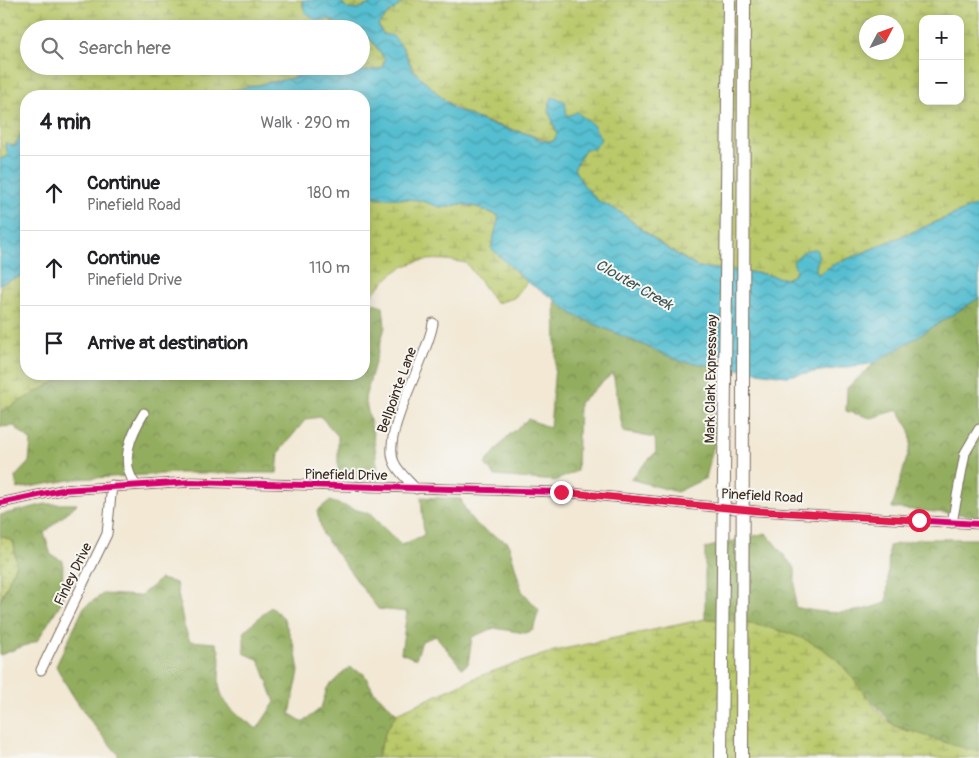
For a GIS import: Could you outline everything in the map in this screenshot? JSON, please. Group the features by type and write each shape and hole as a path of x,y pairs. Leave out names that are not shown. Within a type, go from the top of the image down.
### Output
{"highway":[{"name":"Mark Clark Expressway","path":"721,758 729,0"},
{"path":"743,758 744,0"}],"street":[{"name":"Bellpointe Lane","path":"416,489 394,462 391,448 396,424 431,339 433,323"},
{"path":"135,484 128,472 128,446 144,412"},
{"path":"952,523 965,453 979,430"},
{"name":"Pinefield Drive","path":"0,502 62,490 112,485 192,482 561,492 693,506"},
{"name":"Finley Drive","path":"41,670 107,534 112,485"},
{"name":"Pinefield Road","path":"693,506 979,524"}],"green space":[{"path":"0,0 302,0 305,12 330,20 20,20 20,75 306,75 233,90 20,90 20,136 8,156 0,159"},
{"path":"338,0 379,0 358,9 348,9"},
{"path":"406,0 979,0 979,204 833,265 817,275 816,267 819,257 796,269 794,275 786,279 759,273 698,267 663,245 620,212 597,200 583,184 574,169 585,149 552,123 557,133 554,141 550,141 477,118 464,112 440,96 428,85 415,71 400,44 385,35 378,25 388,14"},
{"path":"370,39 385,59 382,68 370,70"},
{"path":"370,196 419,200 443,207 460,204 477,207 499,216 512,267 527,282 514,298 496,303 466,263 441,260 419,261 389,277 370,296"},
{"path":"20,276 20,380 58,380 0,412 0,284"},
{"path":"979,298 979,516 892,508 911,444 910,430 898,410 871,418 846,411 847,388 875,363"},
{"path":"555,299 574,315 680,361 711,365 716,436 706,478 677,492 630,479 656,452 655,438 623,432 613,373 579,403 577,471 555,481 495,476 485,464 507,437 528,419 550,428 556,354"},
{"path":"370,302 383,306 385,327 365,398 374,439 379,481 338,477 338,436 321,417 306,419 279,452 277,473 179,473 76,479 17,489 15,477 29,462 31,441 14,426 0,427 0,412 58,380 370,380"},
{"path":"421,497 461,499 464,508 473,521 485,531 508,542 522,591 539,610 533,630 525,633 494,628 472,637 468,664 462,668 436,636 422,641 416,659 401,653 407,612 378,609 323,535 317,511 329,501 370,514 401,545 424,535"},
{"path":"46,504 77,504 44,533 51,555 63,561 62,601 37,641 0,655 0,602 16,564 14,542 0,535 0,515"},
{"path":"766,533 795,569 795,607 831,612 853,611 887,602 889,546 920,539 979,539 979,751 962,748 895,726 853,681 840,662 792,635 739,620 705,619 705,548"},
{"path":"0,535 14,542 16,564 0,602"},
{"path":"160,579 176,583 184,626 190,641 216,643 220,656 219,687 221,693 227,704 236,714 257,729 275,702 259,660 244,653 244,631 271,607 283,617 295,648 299,671 290,714 303,722 321,708 327,688 349,667 364,674 374,692 397,713 386,731 377,758 118,758 118,754 76,701 56,666 84,607 103,594 140,596"},
{"path":"705,619 758,625 812,643 840,663 873,705 895,726 979,751 979,758 377,758 386,731 397,713 482,675 554,651"}],"water":[{"name":"Clouter Creek","path":"302,0 338,0 348,9 358,9 379,0 406,0 388,14 378,25 383,34 393,36 401,45 413,70 454,109 490,124 528,134 542,141 554,141 557,133 548,109 552,97 565,101 567,116 577,112 594,126 601,139 594,149 585,149 574,169 583,184 597,200 620,212 662,245 697,267 759,273 786,279 794,275 796,269 793,262 798,256 803,252 816,249 819,257 816,267 817,275 833,265 979,204 979,298 875,363 786,376 680,361 574,315 553,298 527,282 491,248 499,216 477,207 460,204 443,208 419,200 370,196 370,90 233,90 306,75 370,75 370,70 382,68 385,59 370,39 370,20 316,20 305,12"},
{"path":"20,137 20,276 0,284 0,159 8,156 5,143 15,146"}],"cycle path":[{"path":"0,503 62,490 192,482 561,492 757,511 979,524"}],"route":[{"path":"561,492 693,506 919,520"}]}
